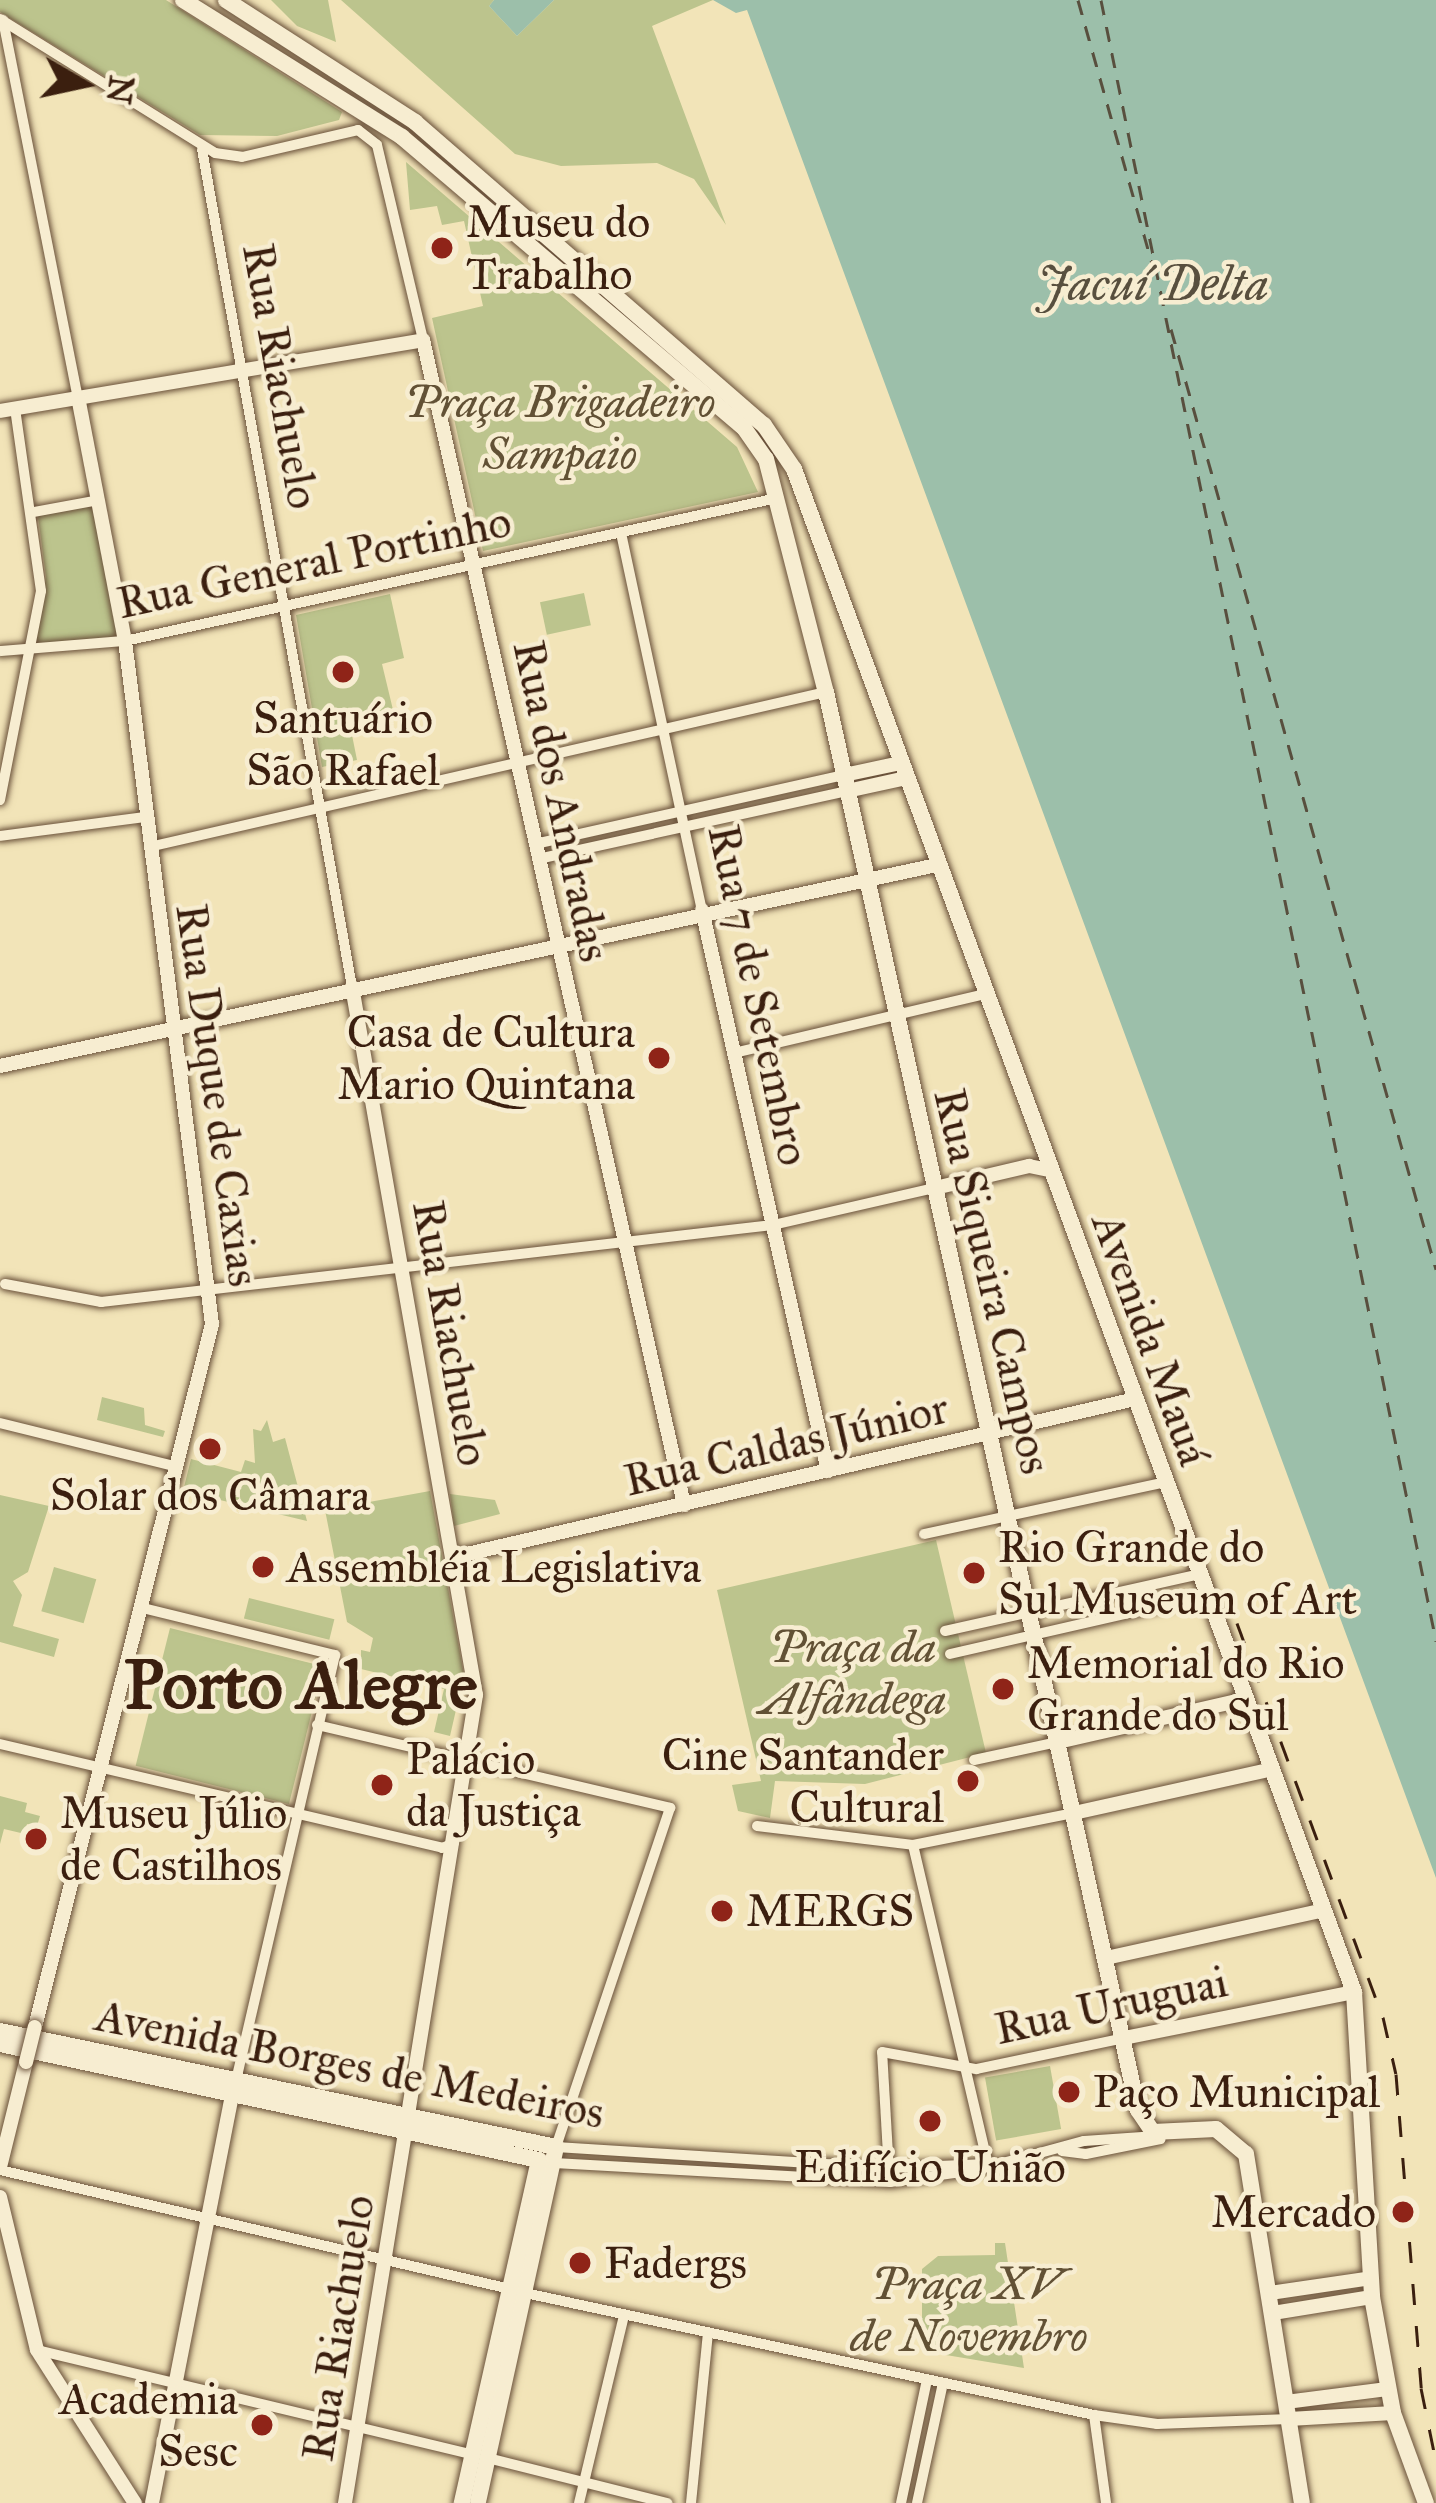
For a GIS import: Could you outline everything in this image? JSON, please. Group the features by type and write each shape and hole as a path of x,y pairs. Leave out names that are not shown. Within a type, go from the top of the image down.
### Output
{"main road":[{"name":"Rua Siqueira Campos","path":"183,0 402,137 744,428 781,497 1142,2119 1168,2136"},
{"name":"Avenida Mauá","path":"226,0 415,122 764,425 803,493 1354,1992 1371,2287 1393,2414 1426,2503"},
{"name":"Avenida Borges de Medeiros","path":"0,2032 234,2090"},
{"name":"Avenida Borges de Medeiros","path":"0,2044 550,2157"},
{"name":"Avenida Borges de Medeiros","path":"1168,2136 1216,2129 1235,2138 1246,2154 1270,2294"},
{"path":"478,2503 481,2457 550,2157"},
{"path":"1270,2294 1302,2503"},
{"path":"461,2503 481,2457"}],"street":[{"path":"1,19 202,149 242,157"},
{"name":"Rua Duque de Caxias","path":"0,2168 209,1344 209,1289 170,1027 124,641 1,19"},
{"name":"Rua dos Andradas","path":"242,157 358,130 377,145 684,1505"},
{"name":"Rua Riachuelo","path":"202,149 476,1676 454,1843 345,2503"},
{"path":"210,178 242,157"},
{"path":"0,800 41,591 34,512 7,410 423,340"},
{"name":"Rua General Portinho","path":"0,651 124,641 781,497"},
{"path":"34,512 99,500"},
{"name":"Rua 7 de Setembro","path":"621,533 828,1471"},
{"path":"148,847 826,692"},
{"path":"537,851 609,827 785,789 845,783 903,770"},
{"path":"537,851 613,843 754,813 845,783"},
{"path":"785,789 789,805"},
{"path":"751,797 754,813"},
{"path":"0,836 144,817"},
{"path":"609,827 613,843"},
{"path":"0,1066 702,910 937,865"},
{"path":"734,1053 986,994"},
{"path":"5,1284 101,1302 772,1225 1029,1166 1050,1170"},
{"name":"Rua Caldas Júnior","path":"454,1557 1135,1399"},
{"path":"0,1423 178,1467"},
{"path":"924,1534 1166,1482"},
{"path":"946,1631 1200,1574"},
{"path":"950,1654 1208,1595"},
{"path":"143,1608 335,1655 294,1815 234,2090 152,2503"},
{"path":"999,1619 1004,1642"},
{"path":"973,1624 978,1648"},
{"path":"974,1760 1246,1699"},
{"path":"317,1725 466,1764 670,1808 550,2157"},
{"path":"0,1744 442,1848 454,1843"},
{"path":"757,1826 913,1845 1272,1769"},
{"path":"913,1845 988,2164"},
{"path":"1106,1958 1324,1910"},
{"name":"Rua Uruguai","path":"889,2175 882,2052 963,2066 1354,1992"},
{"name":"Avenida Borges de Medeiros","path":"550,2157 688,2159 758,2169 889,2175 1168,2136"},
{"name":"Avenida Borges de Medeiros","path":"550,2157 687,2173 758,2169"},
{"path":"687,2173 688,2159"},
{"path":"0,2168 708,2335 926,2384 1094,2415 1157,2424 1287,2411 1387,2390"},
{"path":"0,2198 38,2350 135,2503"},
{"path":"1270,2294 1371,2287"},
{"path":"1273,2313 1371,2287"},
{"path":"579,2503 624,2316"},
{"path":"691,2503 708,2335"},
{"path":"38,2350 667,2503"},
{"path":"901,2503 926,2384"},
{"path":"917,2503 942,2387"},
{"path":"1287,2411 1393,2414"},
{"path":"1094,2415 1106,2503"}],"green space":[{"path":"0,0 166,0 342,112 339,120 277,136 200,135 0,12"},
{"path":"271,0 328,0 336,42 297,26"},
{"path":"341,0 494,0 489,6 517,36 554,0 713,0 652,26 726,225 694,179 657,163 561,166 515,154"},
{"name":"Praça Brigadeiro Sampaio","path":"406,162 737,447 758,492 483,551 432,318 483,306 464,221 442,225 437,206 410,210"},
{"path":"95,504 119,639 34,647 46,577 38,516"},
{"path":"584,593 591,625 547,635 540,602"},
{"path":"390,594 404,658 382,664 394,714 350,725 357,760 322,767 296,615"},
{"path":"102,1397 144,1408 145,1425 165,1431 163,1437 97,1420"},
{"path":"267,1420 273,1442 285,1438 307,1521 183,1491 191,1459 241,1472 245,1460 255,1463 253,1429 261,1431"},
{"path":"430,1491 464,1675 450,1736 434,1732 444,1689 361,1669 361,1650 370,1652 373,1638 347,1622 325,1510"},
{"path":"450,1494 495,1500 500,1514 454,1526"},
{"path":"0,1495 49,1506 28,1572 13,1581 22,1595 13,1626 59,1639 54,1657 0,1642"},
{"name":"Praça da Alfândega","path":"936,1540 986,1753 865,1784 775,1781 770,1818 738,1811 732,1785 761,1781 717,1590"},
{"path":"54,1567 96,1579 84,1623 41,1611"},
{"path":"249,1598 334,1619 329,1640 244,1618"},
{"path":"170,1628 323,1666 289,1804 136,1766"},
{"path":"0,1796 27,1803 25,1812 40,1816 37,1826 27,1824 25,1834 4,1829 0,1844"},
{"path":"1050,2066 1061,2129 996,2140 985,2077"},
{"name":"Praça XV de Novembro","path":"995,2243 1005,2243 1024,2368 922,2351 922,2269 938,2256 995,2255"}],"water":[{"path":"494,0 554,0 517,36 489,6"},
{"name":"Jacuí Delta","path":"713,0 1436,0 1436,1878 747,10 736,13"}],"ferry route":[{"path":"1078,0 1155,274"},
{"path":"1101,0 1436,1641"},
{"path":"1171,329 1436,1269"}],"railway":[{"path":"1237,1623 1383,2017 1396,2074 1421,2388 1436,2462"}],"place":[{"name":"Museu do Trabalho","path":"442,248"},
{"name":"Santuário São Rafael","path":"343,672"},
{"name":"Casa de Cultura Mario Quintana","path":"659,1058"},
{"name":"Solar dos Câmara","path":"210,1449"},
{"name":"Assembléia Legislativa","path":"263,1567"},
{"name":"Rio Grande do Sul Museum of Art","path":"974,1573"},
{"name":"Memorial do Rio Grande do Sul","path":"1003,1689"},
{"name":"Cine Santander Cultural","path":"968,1781"},
{"name":"Palácio da Justiça","path":"382,1785"},
{"name":"Museu Júlio de Castilhos","path":"36,1839"},
{"name":"MERGS","path":"722,1911"},
{"name":"Paço Municipal","path":"1069,2092"},
{"name":"Edifício União","path":"930,2121"},
{"name":"Mercado","path":"1403,2212"},
{"name":"Fadergs","path":"580,2263"},
{"name":"Academia Sesc","path":"262,2425"}],"district":[{"name":"Porto Alegre","path":"301,1686"}]}
